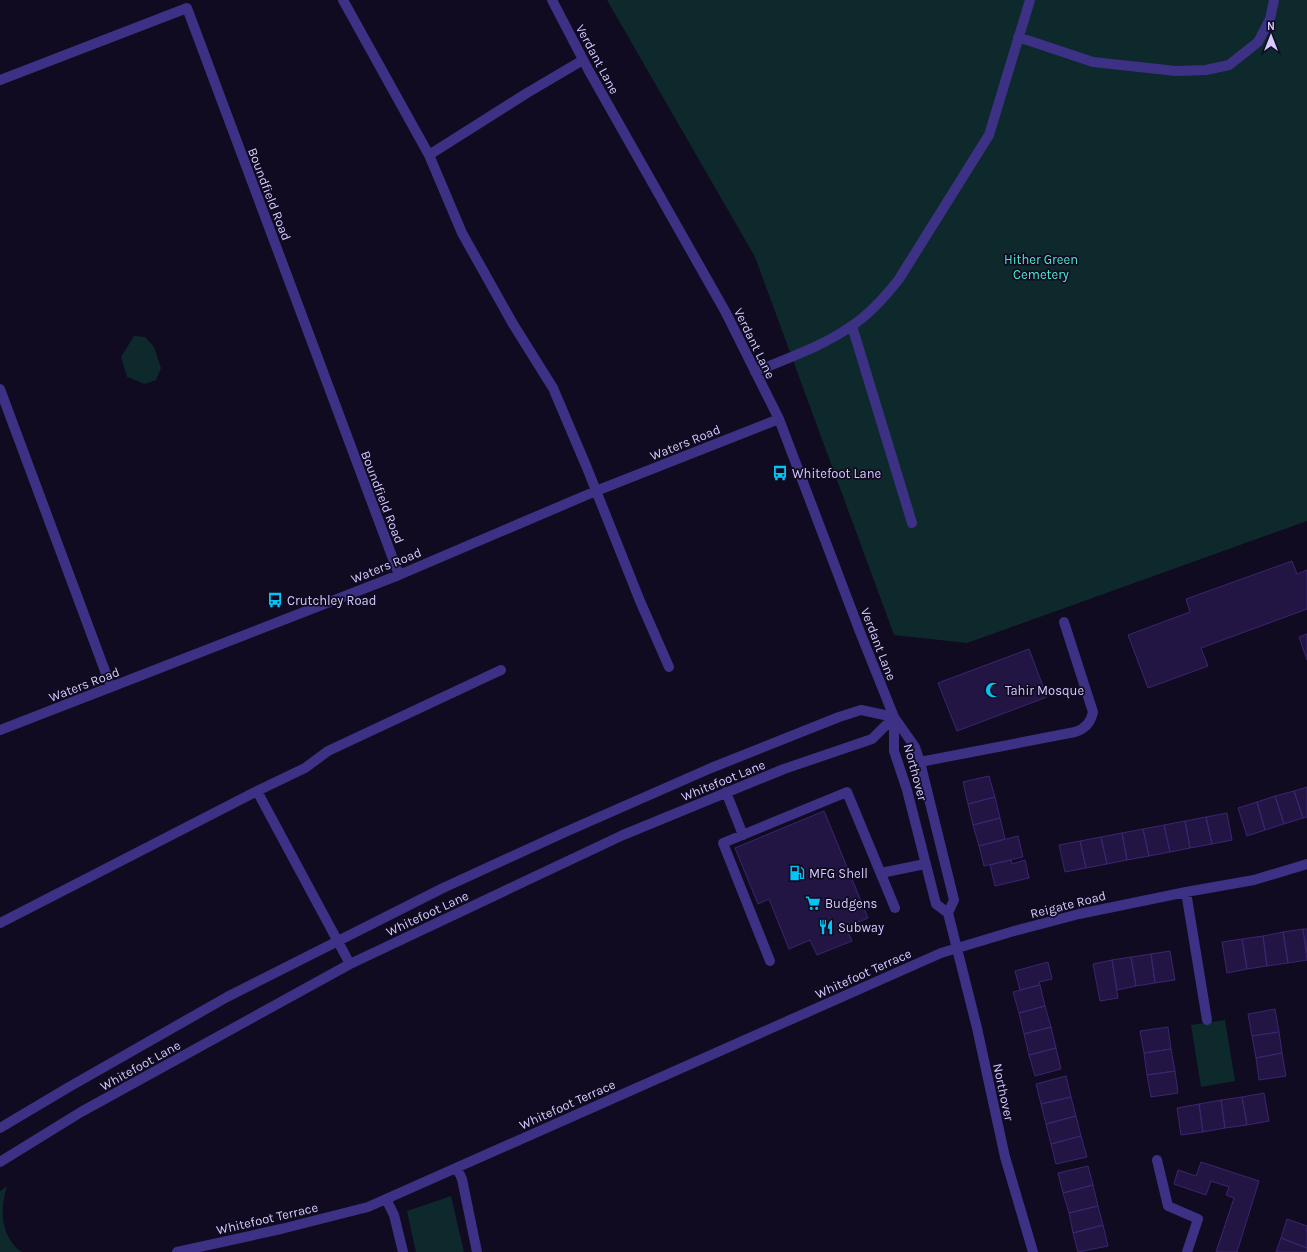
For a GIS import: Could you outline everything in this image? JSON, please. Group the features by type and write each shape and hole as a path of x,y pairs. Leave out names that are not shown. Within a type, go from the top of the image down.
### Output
{"street":[{"path":"343,0 429,155 462,233 513,324 553,388 640,601 669,667"},
{"name":"Verdant Lane","path":"552,0 582,60 729,317 779,419 894,717"},
{"path":"755,372 823,343 852,326 870,311 899,280 989,135 1030,0"},
{"path":"1018,37 1093,62 1176,71 1206,70 1229,65 1258,42 1270,19 1274,0"},
{"name":"Boundfield Road","path":"0,80 188,4 398,575"},
{"path":"429,155 582,60"},
{"path":"852,326 912,523"},
{"path":"0,389 111,687"},
{"name":"Waters Road","path":"0,730 398,575 596,492 779,419"},
{"path":"920,762 1075,732 1086,725 1091,720 1093,712 1064,622"},
{"path":"0,922 305,768 328,751 501,670"},
{"name":"Whitefoot Lane","path":"0,1128 227,997 443,888 549,839 711,768 838,717 861,710 894,717"},
{"name":"Northover","path":"894,717 915,748 920,762 954,900 948,913"},
{"name":"Northover","path":"894,717 894,751 907,790 936,904 948,913 977,1028 1005,1157 1033,1252"},
{"name":"Whitefoot Lane","path":"0,1162 81,1112 350,964 623,835 784,769 872,739 894,717"},
{"path":"257,791 350,964"},
{"path":"726,792 743,835"},
{"path":"770,961 723,843 847,792 895,908"},
{"path":"881,873 926,864"},
{"name":"Reigate Road","path":"957,948 1079,914 1254,880 1307,864"},
{"path":"1186,892 1208,1020"},
{"name":"Whitefoot Terrace","path":"177,1252 281,1229 368,1207 933,957 957,948"},
{"path":"1157,1160 1168,1206 1198,1219 1187,1252"},
{"path":"458,1168 462,1179 477,1252"},
{"path":"386,1199 394,1215 403,1252"}],"green space":[{"name":"Hither Green Cemetery","path":"607,0 1307,0 1307,521 967,643 894,635 755,257"},
{"path":"134,336 145,337 154,347 161,368 156,380 145,384 127,377 121,357"},
{"path":"1225,1020 1235,1081 1201,1087 1191,1025"},
{"path":"7,1186 3,1209 4,1223 13,1244 18,1250 23,1252 0,1252 0,1191"},
{"path":"451,1196 464,1252 416,1252 407,1211"}],"building":[{"path":"1292,561 1297,574 1307,570 1307,609 1201,648 1208,666 1148,688 1128,635 1190,612 1186,599"},
{"path":"1307,634 1307,660 1299,637"},
{"name":"Tahir Mosque","path":"1029,649 1047,697 957,731 938,683"},
{"path":"989,776 995,797 968,804 963,782"},
{"path":"1307,787 1307,817 1303,818 1294,791"},
{"path":"1294,791 1303,818 1284,824 1275,796"},
{"path":"1275,796 1284,824 1265,830 1257,802"},
{"path":"995,797 1000,818 973,825 968,804"},
{"path":"1257,802 1265,830 1247,836 1238,808"},
{"name":"MFG Shell","path":"824,811 868,918 846,927 852,941 817,955 810,940 789,949 769,899 758,904 735,848"},
{"path":"1227,813 1232,840 1212,844 1206,817"},
{"path":"1206,817 1212,844 1190,848 1185,821"},
{"path":"1000,818 1005,839 979,846 973,825"},
{"path":"1185,821 1190,848 1170,852 1164,825"},
{"path":"1164,825 1170,852 1149,856 1143,829"},
{"path":"1143,829 1149,856 1127,860 1122,833"},
{"path":"1122,833 1127,860 1107,864 1101,837"},
{"path":"1018,836 1023,857 984,866 979,846"},
{"path":"1101,837 1107,864 1086,868 1080,841"},
{"path":"1080,841 1086,868 1065,872 1059,845"},
{"path":"1011,860 1012,864 1025,860 1029,878 995,886 990,865"},
{"path":"1303,929 1307,960 1288,963 1283,932"},
{"path":"1303,929 1307,929 1307,953"},
{"path":"1283,932 1288,963 1267,966 1263,936"},
{"path":"1263,936 1267,966 1247,969 1242,939"},
{"path":"1242,939 1247,969 1227,973 1222,942"},
{"path":"1170,951 1175,980 1155,983 1151,954"},
{"path":"1151,954 1155,983 1136,986 1131,957"},
{"path":"1131,957 1136,986 1117,990 1112,960"},
{"path":"1112,960 1118,998 1100,1001 1093,964"},
{"path":"1048,962 1052,979 1039,982 1040,985 1020,990 1015,971"},
{"path":"1040,985 1045,1006 1019,1013 1013,992"},
{"path":"1045,1006 1051,1027 1024,1034 1019,1013"},
{"path":"1275,1009 1279,1032 1252,1036 1248,1014"},
{"path":"1051,1027 1056,1048 1029,1055 1024,1034"},
{"path":"1168,1027 1171,1049 1144,1053 1140,1031"},
{"path":"1279,1032 1282,1053 1256,1058 1252,1036"},
{"path":"1056,1048 1061,1069 1035,1076 1029,1055"},
{"path":"1171,1049 1175,1071 1147,1075 1144,1053"},
{"path":"1282,1053 1286,1076 1259,1080 1256,1058"},
{"path":"1175,1071 1178,1093 1151,1097 1147,1075"},
{"path":"1066,1076 1071,1097 1041,1104 1036,1084"},
{"path":"1264,1093 1269,1121 1247,1125 1242,1097"},
{"path":"1071,1097 1076,1116 1046,1124 1041,1104"},
{"path":"1242,1097 1247,1125 1225,1128 1221,1100"},
{"path":"1221,1100 1225,1128 1203,1132 1199,1104"},
{"path":"1199,1104 1203,1132 1181,1135 1177,1108"},
{"path":"1076,1116 1081,1136 1051,1144 1046,1124"},
{"path":"1081,1136 1087,1157 1056,1164 1051,1144"},
{"path":"1201,1162 1259,1181 1237,1252 1216,1252 1234,1198 1226,1195 1229,1187 1211,1181 1206,1195 1174,1184 1178,1170 1196,1176"},
{"path":"1088,1166 1093,1185 1063,1193 1058,1173"},
{"path":"1093,1185 1098,1206 1069,1213 1063,1193"},
{"path":"1098,1206 1103,1225 1073,1233 1069,1213"},
{"path":"1287,1219 1307,1226 1307,1248 1281,1238"},
{"path":"1103,1225 1108,1246 1078,1252 1073,1233"},
{"path":"1281,1238 1307,1248 1307,1252 1276,1252"}],"place":[{"name":"Whitefoot Lane","path":"780,473"},
{"name":"Crutchley Road","path":"275,600"},
{"name":"Tahir Mosque","path":"993,690"},
{"name":"MFG Shell","path":"797,873"},
{"name":"Budgens","path":"813,903"},
{"name":"Subway","path":"826,927"}]}
